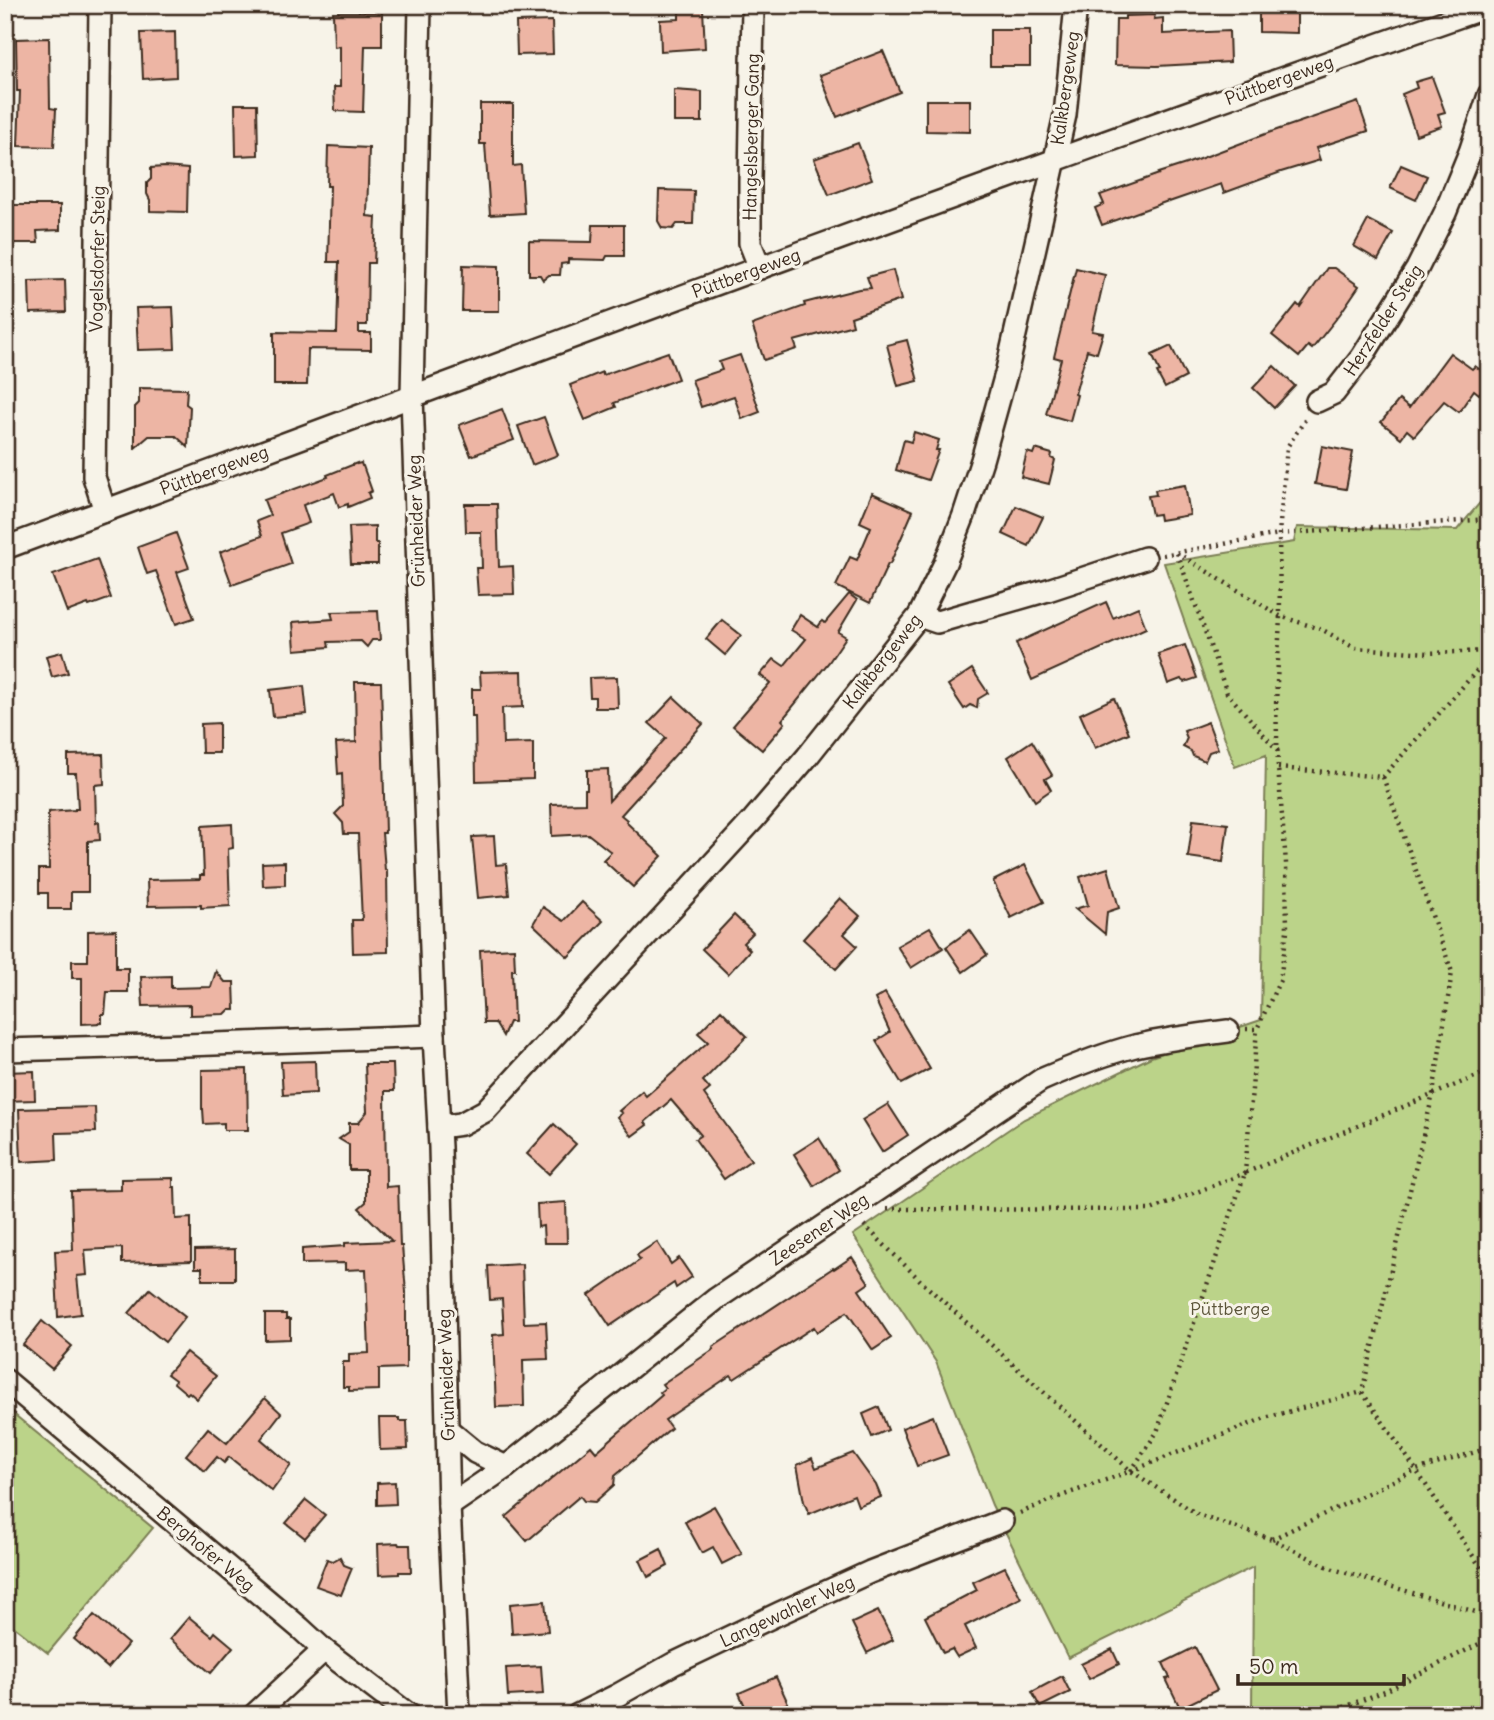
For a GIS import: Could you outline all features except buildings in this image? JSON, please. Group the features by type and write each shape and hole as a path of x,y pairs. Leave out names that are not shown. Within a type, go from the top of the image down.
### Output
{"street":[{"name":"Vogelsdorfer Steig","path":"100,5 94,477 104,511"},
{"name":"Grünheider Weg","path":"419,5 412,396 439,1127 449,1506 460,1715"},
{"name":"Hangelsberger Gang","path":"753,5 750,243 760,268"},
{"name":"Kalkbergeweg","path":"439,1127 461,1124 485,1111 753,820 807,757 919,616 945,563 982,460 1010,357 1065,116 1076,5"},
{"name":"Püttbergeweg","path":"5,548 760,268 1489,6"},
{"name":"Herzfelder Steig","path":"1317,401 1334,393 1362,357 1418,269 1470,152 1489,95"},
{"path":"919,616 937,622 1145,558"},
{"name":"Zeesener Weg","path":"449,1506 506,1467 716,1299 1041,1080 1132,1047 1228,1031"},
{"path":"5,1050 434,1035"},
{"name":"Berghofer Weg","path":"5,1380 324,1650 409,1715"},
{"path":"447,1429 475,1452 506,1467"},
{"name":"Langewahler Weg","path":"578,1715 673,1664 780,1613 870,1572 1002,1521"},
{"path":"254,1715 324,1650"}],"path":[{"path":"1131,1471 1157,1432 1245,1173 1257,1029 1280,980 1287,931 1286,863 1276,705 1280,616 1279,534 1287,447 1317,401"},
{"path":"1145,558 1279,534 1489,519"},
{"path":"1177,552 1280,616 1323,630 1355,648 1428,653 1489,650"},
{"path":"1177,552 1227,693 1278,752"},
{"path":"1383,777 1489,657"},
{"path":"1279,768 1383,777"},
{"path":"1383,777 1452,972 1433,1094 1362,1392 1489,1580"},
{"path":"1228,1031 1257,1029"},
{"path":"848,1209 1151,1210 1489,1071"},
{"path":"848,1209 925,1285 1131,1471 1200,1516 1272,1539 1330,1568 1489,1616"},
{"path":"1002,1521 1265,1418 1362,1392"},
{"path":"1272,1539 1416,1470 1489,1448"},
{"path":"1324,1715 1385,1690 1489,1639"}],"green space":[{"name":"Püttberge","path":"1489,492 1489,1715 1252,1715 1253,1567 1068,1658 992,1505 936,1362 853,1235 1024,1119 1151,1057 1261,1020 1266,755 1235,767 1164,563 1294,542 1297,527 1457,530"},
{"path":"5,1407 153,1528 48,1653 8,1622 5,1625"}]}
